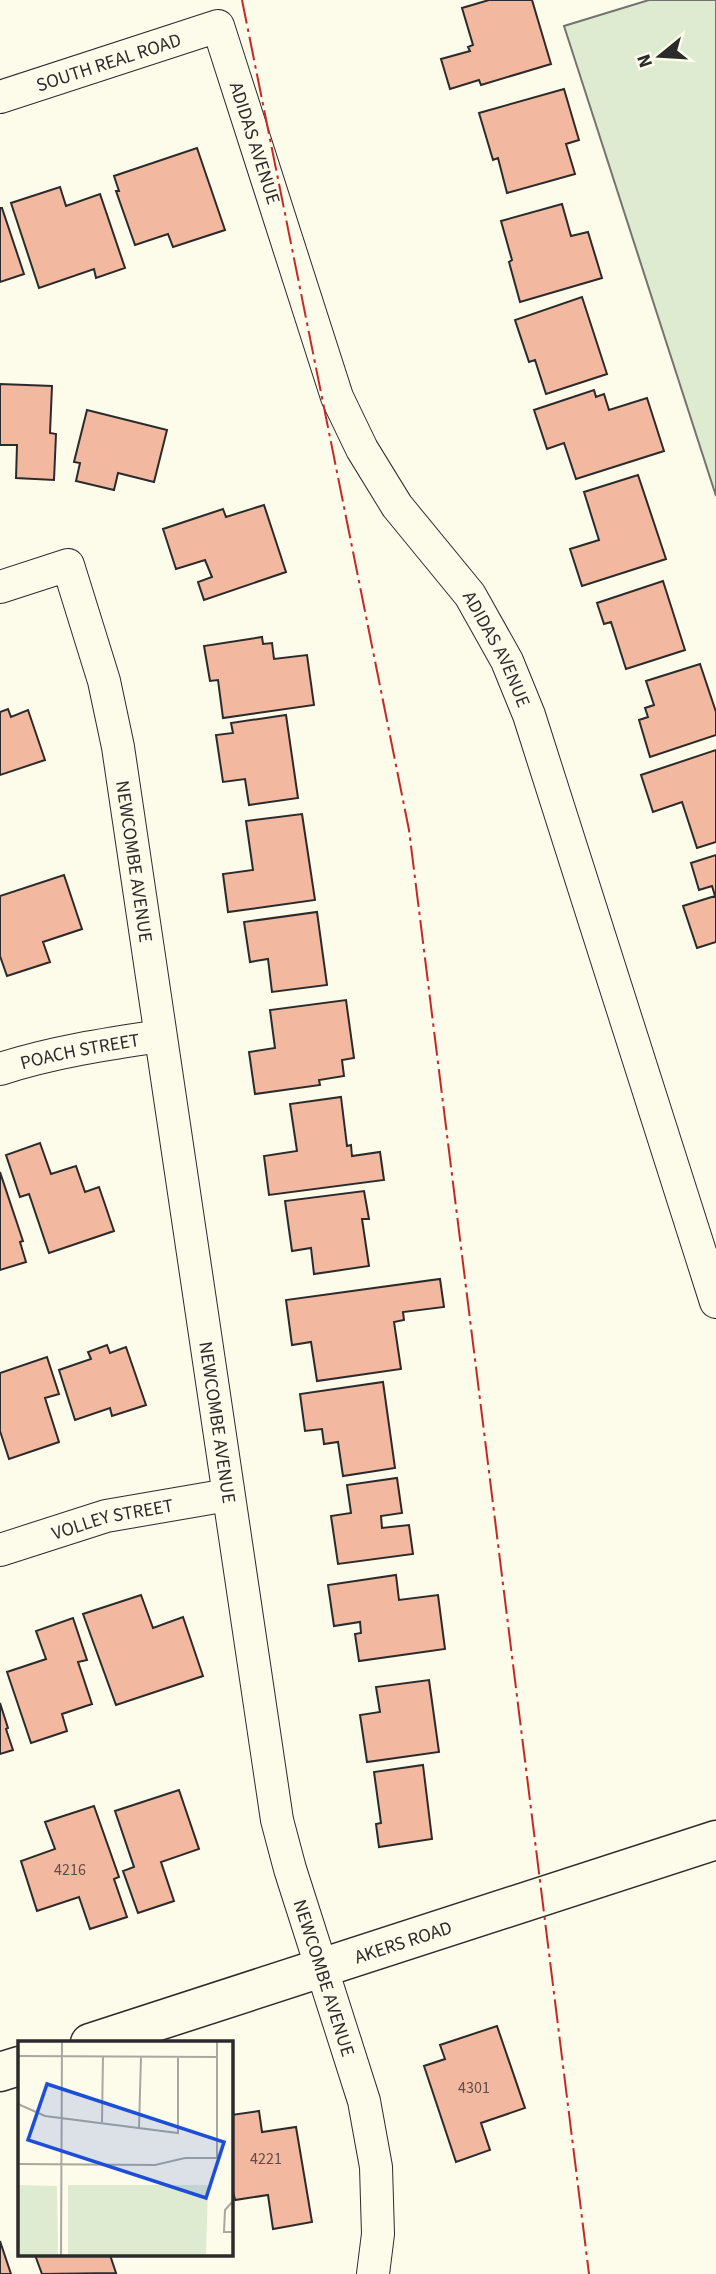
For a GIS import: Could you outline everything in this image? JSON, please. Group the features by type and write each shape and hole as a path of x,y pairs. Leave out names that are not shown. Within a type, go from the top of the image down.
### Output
{"street":[{"name":"SOUTH REAL ROAD","path":"0,97 218,26"},
{"name":"ADIDAS AVENUE","path":"218,26 337,397 362,449 397,506 470,595 507,661 529,715 716,1302"},
{"name":"NEWCOMBE AVENUE","path":"0,587 68,565 104,681 118,747 277,1820 364,2101 376,2167 378,2234 373,2274"},
{"name":"POACH STREET","path":"0,1069 38,1057 160,1036"},
{"name":"VOLLEY STREET","path":"0,1550 106,1516 228,1495"},
{"name":"AKERS ROAD","path":"96,2041 716,1840"},
{"path":"0,2072 18,2066"}],"green space":[{"path":"649,0 716,0 716,496 564,26"}],"building":[{"path":"489,0 532,0 551,64 481,85 479,80 450,89 441,59 470,51 468,47 473,45 462,8"},
{"path":"564,89 579,140 566,144 575,174 507,193 498,158 493,160 479,113"},
{"path":"197,148 225,230 173,247 168,234 135,245 116,191 119,191 114,176"},
{"path":"60,187 66,206 100,194 125,268 96,278 94,269 39,288 11,203"},
{"path":"562,204 571,236 588,232 602,278 520,302 501,221"},
{"path":"0,208 24,274 0,282"},
{"path":"582,297 607,374 546,394 535,360 529,362 515,320"},
{"path":"0,384 52,386 50,433 56,434 54,480 16,478 17,445 0,445"},
{"path":"594,390 596,397 604,394 609,410 647,398 664,451 576,479 564,443 547,449 534,410"},
{"path":"87,410 167,430 154,482 118,473 114,490 76,481 80,463 74,462"},
{"path":"638,475 666,559 582,586 570,549 599,540 584,492"},
{"path":"264,505 286,572 204,600 198,582 212,577 205,560 176,569 163,529 223,509 226,517"},
{"path":"663,581 685,650 626,669 611,622 604,624 597,603"},
{"path":"262,637 263,644 272,643 274,659 307,655 314,705 223,718 218,680 210,681 204,646"},
{"path":"700,664 716,712 716,735 650,757 639,720 648,717 645,708 654,705 646,681"},
{"path":"8,709 11,717 28,710 45,760 0,775 0,712"},
{"path":"286,715 298,798 249,805 245,779 223,782 216,735 233,733 231,723"},
{"path":"716,750 716,842 697,848 682,802 653,812 641,775"},
{"path":"302,814 315,900 228,912 223,874 253,870 246,821"},
{"path":"716,855 716,942 697,948 683,906 715,896 712,886 699,890 691,863"},
{"path":"64,875 82,929 43,942 50,962 7,976 0,956 0,896"},
{"path":"317,912 327,985 272,992 268,959 250,962 244,922"},
{"path":"346,1000 354,1058 342,1060 344,1076 319,1080 320,1085 255,1094 249,1052 275,1048 270,1010"},
{"path":"341,1097 347,1146 351,1145 352,1156 380,1152 384,1180 269,1195 264,1156 297,1151 290,1104"},
{"path":"40,1143 51,1174 76,1166 85,1192 99,1187 114,1231 49,1253 29,1194 20,1197 6,1155"},
{"path":"0,1172 23,1241 20,1242 26,1262 0,1270"},
{"path":"364,1191 369,1219 362,1219 369,1266 314,1274 311,1248 292,1251 285,1201"},
{"path":"440,1279 444,1307 403,1312 404,1320 394,1322 401,1369 317,1381 311,1342 292,1345 286,1300"},
{"path":"107,1345 110,1353 126,1347 146,1405 112,1416 110,1408 75,1420 59,1370 91,1359 88,1352"},
{"path":"47,1357 59,1394 45,1398 59,1442 9,1459 0,1431 0,1373"},
{"path":"383,1382 395,1468 343,1476 338,1442 324,1444 322,1429 305,1431 300,1394"},
{"path":"397,1478 402,1513 381,1516 382,1528 409,1525 413,1554 338,1564 331,1516 351,1513 347,1485"},
{"path":"396,1575 399,1600 438,1595 445,1649 359,1661 355,1634 361,1633 360,1622 334,1626 328,1585"},
{"path":"141,1595 153,1628 183,1617 203,1676 116,1705 83,1614"},
{"path":"73,1618 87,1660 78,1662 92,1704 62,1714 67,1731 31,1743 7,1672 46,1659 36,1631"},
{"path":"429,1680 439,1752 367,1762 360,1715 380,1712 376,1687"},
{"path":"0,1703 13,1750 0,1754"},
{"path":"423,1765 432,1839 379,1847 376,1824 381,1823 374,1772"},
{"path":"179,1790 199,1849 161,1862 174,1901 138,1913 123,1871 134,1867 115,1811"},
{"path":"94,1806 119,1877 114,1879 127,1917 90,1929 79,1897 37,1911 21,1861 55,1849 45,1822"},
{"path":"497,2026 525,2108 481,2123 490,2150 456,2162 424,2066 445,2059 440,2045"},
{"path":"259,2111 262,2132 296,2127 312,2222 273,2229 268,2195 235,2200 233,2115"},
{"path":"0,2241 11,2274 0,2274"},
{"path":"35,2256 110,2256 116,2273 42,2274"}],"power":[{"path":"242,0 409,830 589,2274"}]}
